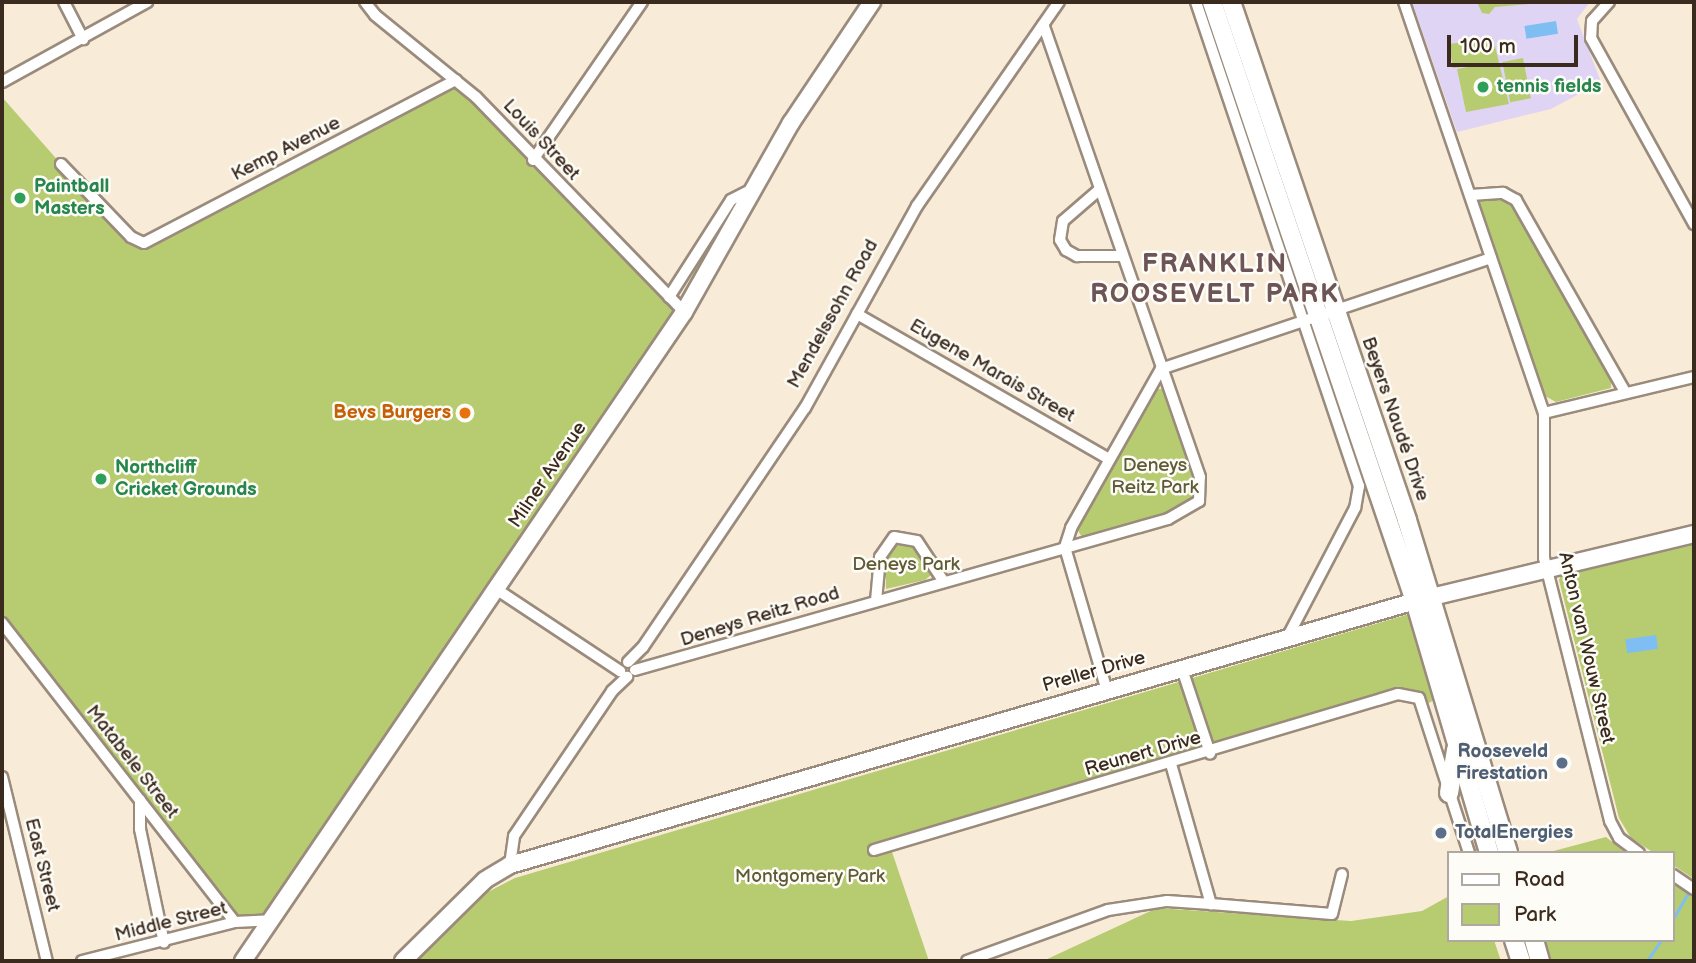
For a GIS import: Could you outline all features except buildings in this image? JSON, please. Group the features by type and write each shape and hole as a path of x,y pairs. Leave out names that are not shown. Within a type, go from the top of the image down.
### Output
{"main road":[{"name":"Milner Avenue","path":"243,961 684,312 791,123 872,2"},
{"name":"Beyers Naudé Drive","path":"1212,2 1312,321 1423,599 1491,794 1507,851"},
{"name":"Beyers Naudé Drive","path":"1231,2 1338,312 1423,599 1457,747 1488,851"},
{"name":"Preller Drive","path":"510,865 1423,599 1694,534"},
{"path":"1449,793 1457,747"},
{"path":"1473,800 1491,794"},
{"path":"403,961 485,880 510,865"},
{"path":"1515,942 1521,961"},
{"path":"1535,942 1540,961"}],"street":[{"path":"64,2 83,39"},
{"path":"2,82 147,2"},
{"name":"Louis Street","path":"365,2 375,15 456,80 684,312"},
{"path":"533,160 642,2"},
{"name":"Mendelssohn Road","path":"510,865 514,836 805,408 917,206 1059,2"},
{"name":"Beyers Naudé Drive","path":"1196,2 1312,321 1357,475 1359,497 1287,638"},
{"name":"Anton van Wouw Street","path":"1404,2 1544,414 1547,570 1610,821 1619,838 1636,851"},
{"path":"1609,2 1590,27 1594,45 1694,224"},
{"name":"Deneys Reitz Road","path":"627,670 653,667 1178,516 1199,501 1200,477 1043,24"},
{"name":"Kemp Avenue","path":"61,164 131,237 144,243 456,80"},
{"path":"668,297 731,200 755,188"},
{"path":"1100,189 1063,221 1060,240 1066,250 1077,256 1122,256"},
{"path":"1471,195 1496,192 1516,200 1625,392"},
{"path":"1107,691 1065,547 1071,528 1161,369 1312,321 1491,258"},
{"name":"Eugene Marais Street","path":"857,314 1109,458"},
{"path":"1544,414 1694,377"},
{"path":"876,601 880,557 894,537 917,541 944,582"},
{"path":"496,589 603,660 627,670"},
{"name":"Matabele Street","path":"3,627 234,922"},
{"path":"1182,669 1210,753"},
{"name":"Reunert Drive","path":"874,850 1210,753 1371,700 1398,694 1419,698 1449,793"},
{"path":"1171,764 1212,904"},
{"name":"East Street","path":"2,777 47,961"},
{"path":"1449,793 1468,851"},
{"path":"140,800 140,829 164,943"},
{"path":"967,961 1108,910 1167,901 1332,914 1337,909 1342,874"},
{"path":"1675,876 1694,889"},
{"name":"Middle Street","path":"82,961 164,943 234,922 270,920"}],"shaded area":[{"path":"1412,2 1590,2 1577,19 1601,82 1551,109 1457,132"}],"green space":[{"path":"1477,2 1554,2 1495,7 1489,14 1482,13"},
{"name":"tennis fields","path":"1493,38 1509,104 1466,112 1457,69 1484,64 1453,68 1449,44"},
{"path":"1523,58 1531,98 1510,102 1502,62"},
{"path":"456,80 684,312 270,920 235,922 2,618 2,97 61,164 144,243"},
{"path":"1499,196 1511,200 1611,379 1611,388 1556,402 1545,396 1479,206 1481,198"},
{"name":"Deneys Reitz Park","path":"1157,389 1164,389 1200,477 1194,506 1083,539 1077,529 1080,522"},
{"name":"Deneys Park","path":"912,540 931,575 925,580 886,589 885,554 895,541"},
{"path":"1694,544 1694,879 1675,866 1675,851 1651,851 1631,838 1619,818 1559,580 1561,574"},
{"name":"Montgomery Park","path":"1416,612 1436,699 1425,705 1391,699 891,849 929,961 417,961 484,894 515,878"},
{"path":"1606,837 1624,851 1554,851"},
{"path":"1675,885 1694,897 1694,961 1547,961 1542,942 1675,942"},
{"path":"1448,897 1448,942 1495,942 1501,961 1043,961 1157,908 1351,921 1422,911"}],"water":[{"path":"1556,21 1558,34 1526,39 1524,26"},
{"path":"1656,635 1658,649 1627,653 1625,639"}],"waterway":[{"path":"1675,916 1689,891"},
{"path":"1647,961 1660,942"}],"place":[{"name":"tennis fields","path":"1483,87"},
{"name":"Paintball Masters","path":"20,198"},
{"name":"Bevs Burgers","path":"465,413"},
{"name":"Northcliff Cricket Grounds","path":"101,479"},
{"name":"Rooseveld Firestation","path":"1562,763"},
{"name":"TotalEnergies","path":"1441,833"}],"district":[{"name":"FRANKLIN ROOSEVELT PARK","path":"1215,280"}]}
